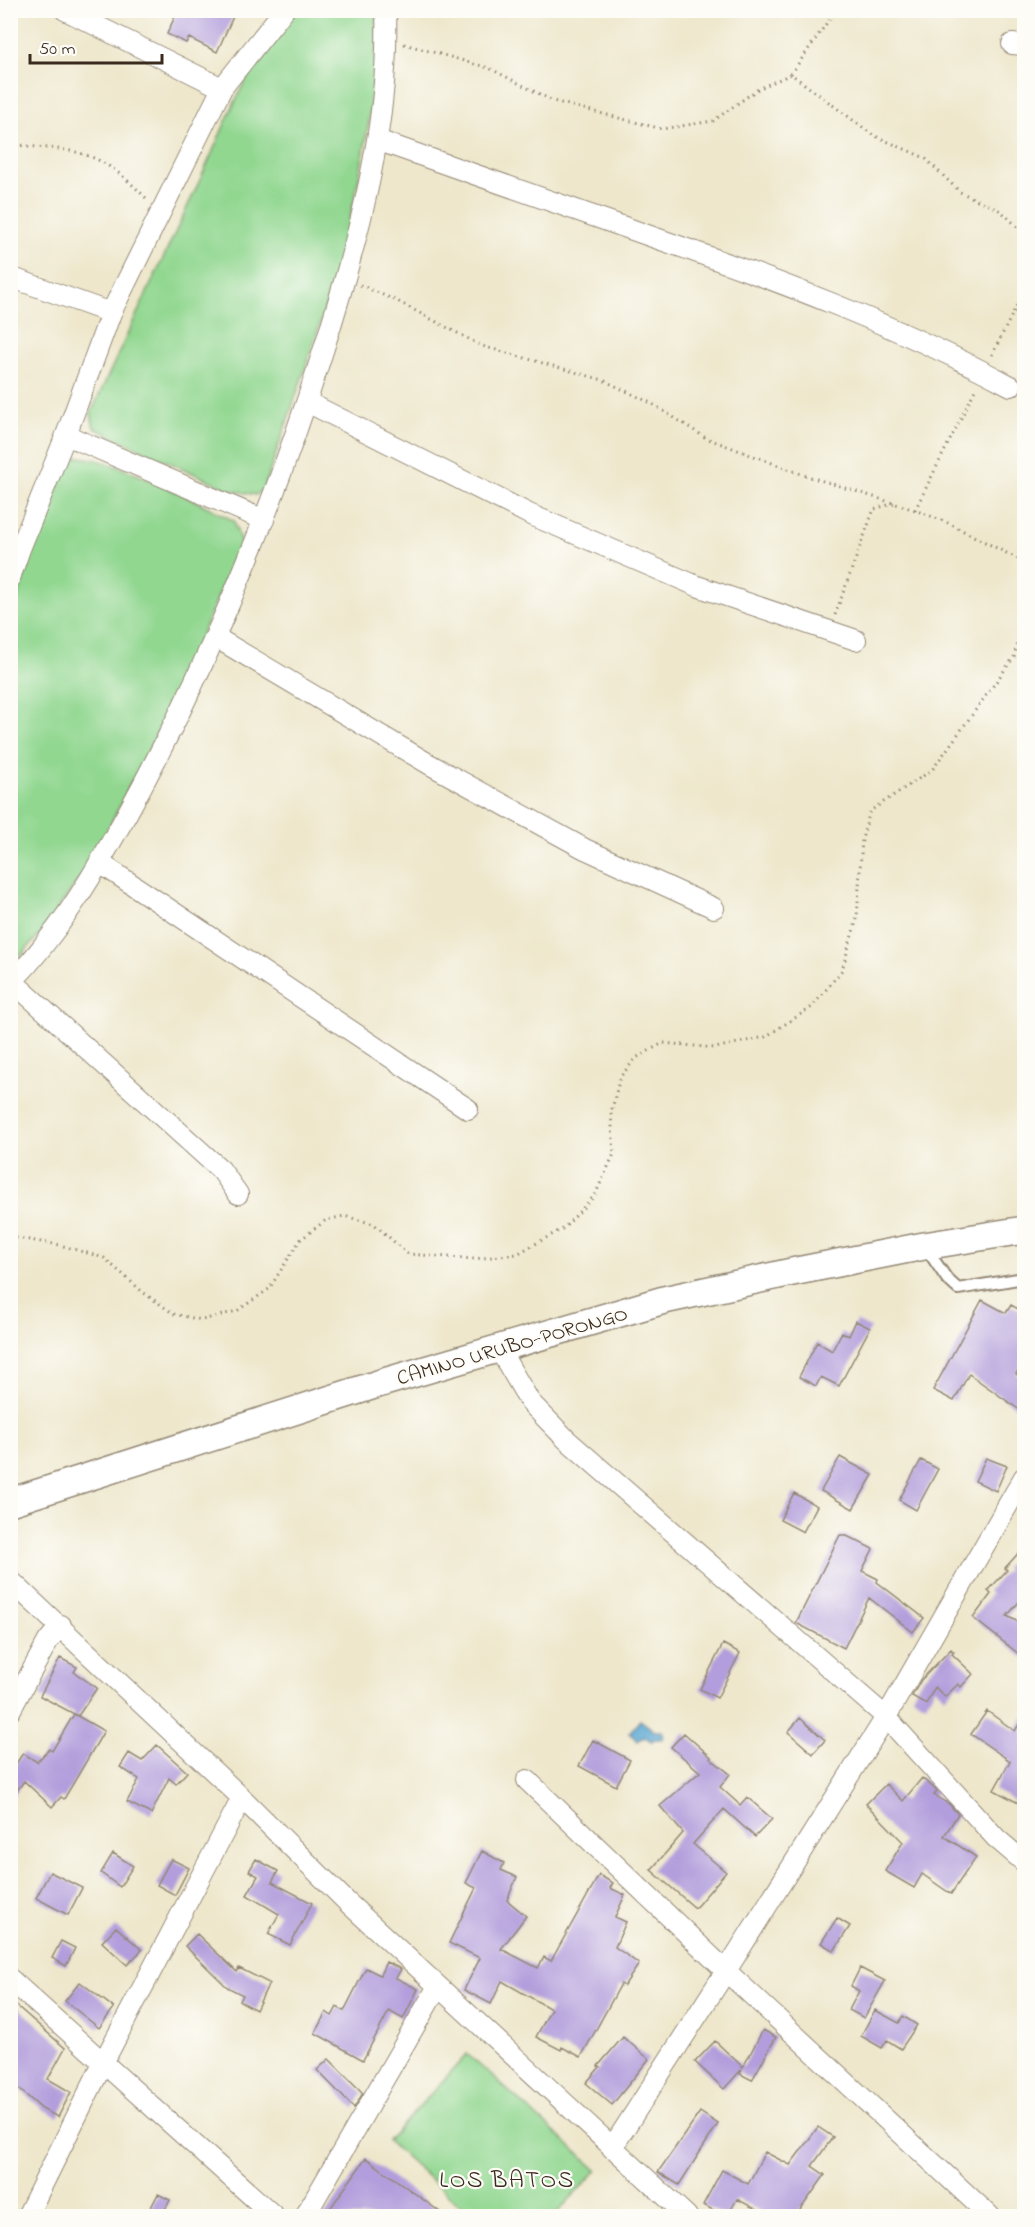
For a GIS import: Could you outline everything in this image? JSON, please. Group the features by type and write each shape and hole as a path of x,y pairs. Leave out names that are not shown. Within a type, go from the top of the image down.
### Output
{"main road":[{"name":"CAMINO URUBO-PORONGO","path":"10,1502 381,1383 664,1300 924,1246 1024,1230"}],"street":[{"path":"65,10 222,87"},
{"path":"10,578 15,548 66,435 111,312 222,87 284,10"},
{"path":"238,1194 220,1170 11,981 62,922 100,863 161,752 215,637 264,520 307,402 345,278 377,140 387,52 386,10"},
{"path":"377,140 743,269 829,302 1011,386"},
{"path":"10,278 111,312"},
{"path":"307,402 529,514 697,586 856,640"},
{"path":"66,435 264,520"},
{"path":"215,637 470,787 585,849 714,908"},
{"path":"100,863 468,1109"},
{"path":"499,1349 530,1402 567,1440 886,1717 996,1838 1024,1862"},
{"path":"612,2148 886,1717 1024,1477"},
{"path":"10,1580 61,1625 347,1902 687,2217"},
{"path":"10,1711 48,1641 61,1625"},
{"path":"527,1780 726,1971 990,2217"},
{"path":"27,2217 103,2063 242,1798"},
{"path":"10,1979 273,2217"},
{"path":"305,2217 438,1986"}],"lane":[{"path":"924,1246 947,1279 958,1289 1024,1278"}],"path":[{"path":"387,39 489,68 553,101 662,129 713,121 758,89 791,74 831,17 839,10"},
{"path":"791,74 873,135 925,158 960,192 1001,211 1024,233"},
{"path":"10,144 71,151 103,161 126,178 160,212"},
{"path":"345,278 397,301 482,346 603,380 651,403 706,438 804,475 896,503 946,522 1024,562 1024,568"},
{"path":"915,510 1024,291"},
{"path":"830,632 874,509 896,503"},
{"path":"10,1237 60,1245 104,1258 144,1293 174,1314 202,1320 237,1311 269,1289 300,1240 326,1220 344,1216 374,1224 408,1254 474,1259 517,1254 564,1228 595,1195 614,1154 610,1113 620,1077 636,1058 663,1043 715,1048 765,1037 812,1007 843,970 857,918 862,839 870,811 932,770 1014,657 1024,614"}],"green space":[{"path":"298,11 377,11 375,72 356,193 341,253 304,372 264,488 256,495 230,490 94,428 91,413 240,91 265,49"},
{"path":"79,457 125,470 223,515 234,521 241,544 168,711 91,862 41,933 11,967 11,620 35,541 61,468 68,459"},
{"path":"467,2054 597,2170 554,2216 472,2216 388,2141"}],"water":[{"path":"640,1720 655,1731 662,1731 664,1736 662,1739 654,1739 652,1742 644,1736 638,1741 629,1733"}],"building":[{"path":"178,10 236,10 217,52 189,38 186,43 167,34"},
{"path":"982,1300 1006,1313 1011,1305 1024,1312 1020,1321 1024,1324 1024,1358 1016,1374 1024,1380 1024,1413 969,1374 954,1401 933,1390"},
{"path":"856,1321 870,1328 839,1386 821,1377 816,1386 799,1377 817,1342 832,1351 842,1332 849,1336"},
{"path":"840,1457 873,1475 853,1509 821,1491"},
{"path":"986,1458 1007,1466 996,1491 975,1481"},
{"path":"921,1460 938,1469 916,1510 899,1500"},
{"path":"794,1493 817,1506 803,1532 780,1520"},
{"path":"840,1535 845,1535 873,1549 862,1571 878,1579 877,1582 924,1618 913,1632 869,1598 844,1648 796,1623"},
{"path":"1024,1547 1024,1596 1007,1616 1024,1625 1024,1658 973,1618 991,1594 988,1591"},
{"path":"723,1644 740,1653 717,1698 700,1689"},
{"path":"951,1649 954,1652 952,1654 973,1674 961,1687 958,1684 945,1697 935,1687 926,1704 912,1696 921,1680"},
{"path":"60,1658 77,1667 74,1672 97,1688 78,1716 40,1696"},
{"path":"987,1711 1015,1731 1024,1716 1024,1806 994,1790 1010,1761 971,1734"},
{"path":"74,1714 104,1731 64,1799 61,1797 52,1807 24,1781 10,1801 10,1773 23,1753 37,1762 49,1749 52,1751"},
{"path":"800,1718 825,1740 813,1754 788,1732"},
{"path":"684,1733 730,1774 720,1787 740,1805 747,1797 772,1819 755,1837 724,1809 693,1844 726,1872 695,1908 651,1870 683,1833 660,1806 700,1772 671,1747"},
{"path":"593,1740 630,1760 616,1786 579,1766"},
{"path":"157,1745 187,1772 176,1784 169,1778 151,1814 127,1802 139,1779 120,1767 129,1753 142,1761"},
{"path":"922,1778 937,1791 934,1795 949,1804 958,1814 944,1836 976,1857 951,1894 922,1874 914,1888 885,1871 903,1842 866,1804 886,1784 903,1801"},
{"path":"482,1851 504,1863 501,1870 517,1877 507,1900 526,1916 501,1949 538,1968 544,1957 551,1961 599,1875 613,1883 610,1888 625,1895 615,1917 626,1922 615,1947 639,1964 624,1986 621,1984 581,2057 536,2037 551,2009 502,1981 491,2004 464,1990 480,1958 449,1943 476,1888 466,1883"},
{"path":"113,1853 133,1866 120,1887 101,1873"},
{"path":"171,1859 189,1868 175,1895 157,1885"},
{"path":"256,1859 278,1871 272,1882 312,1903 290,1945 268,1934 279,1914 247,1895 258,1876 249,1871"},
{"path":"50,1872 82,1888 68,1915 36,1898"},
{"path":"837,1918 850,1926 834,1951 821,1943"},
{"path":"116,1927 142,1950 127,1965 102,1942"},
{"path":"197,1934 237,1972 239,1968 269,1983 256,2010 240,2001 243,1995 227,1987 185,1946"},
{"path":"61,1941 75,1948 66,1966 52,1958"},
{"path":"386,1962 401,1969 396,1978 418,1989 403,2019 389,2011 363,2060 315,2033 326,2012 332,2016 337,2007 344,2011 366,1968 380,1975"},
{"path":"860,1968 885,1981 864,2018 849,2010 859,1991 851,1986"},
{"path":"80,1982 114,2008 99,2028 65,2001"},
{"path":"10,2000 65,2048 48,2079 71,2092 58,2117 42,2109 10,2081"},
{"path":"875,2010 899,2023 903,2016 917,2025 901,2049 887,2040 882,2048 861,2036"},
{"path":"763,2030 776,2037 752,2080 740,2074 742,2069 724,2089 695,2062 715,2041 743,2067"},
{"path":"623,2037 649,2059 612,2105 586,2083"},
{"path":"329,2059 363,2093 354,2108 317,2070"},
{"path":"700,2112 718,2124 679,2185 658,2172"},
{"path":"818,2127 833,2137 812,2166 825,2175 795,2217 771,2217 737,2199 727,2217 703,2205 722,2170 748,2184 765,2152 790,2165"},
{"path":"366,2158 447,2217 324,2217"},
{"path":"158,2194 170,2200 161,2217 146,2217"}],"district":[{"name":"LOS BATOS","path":"507,2179"}]}
